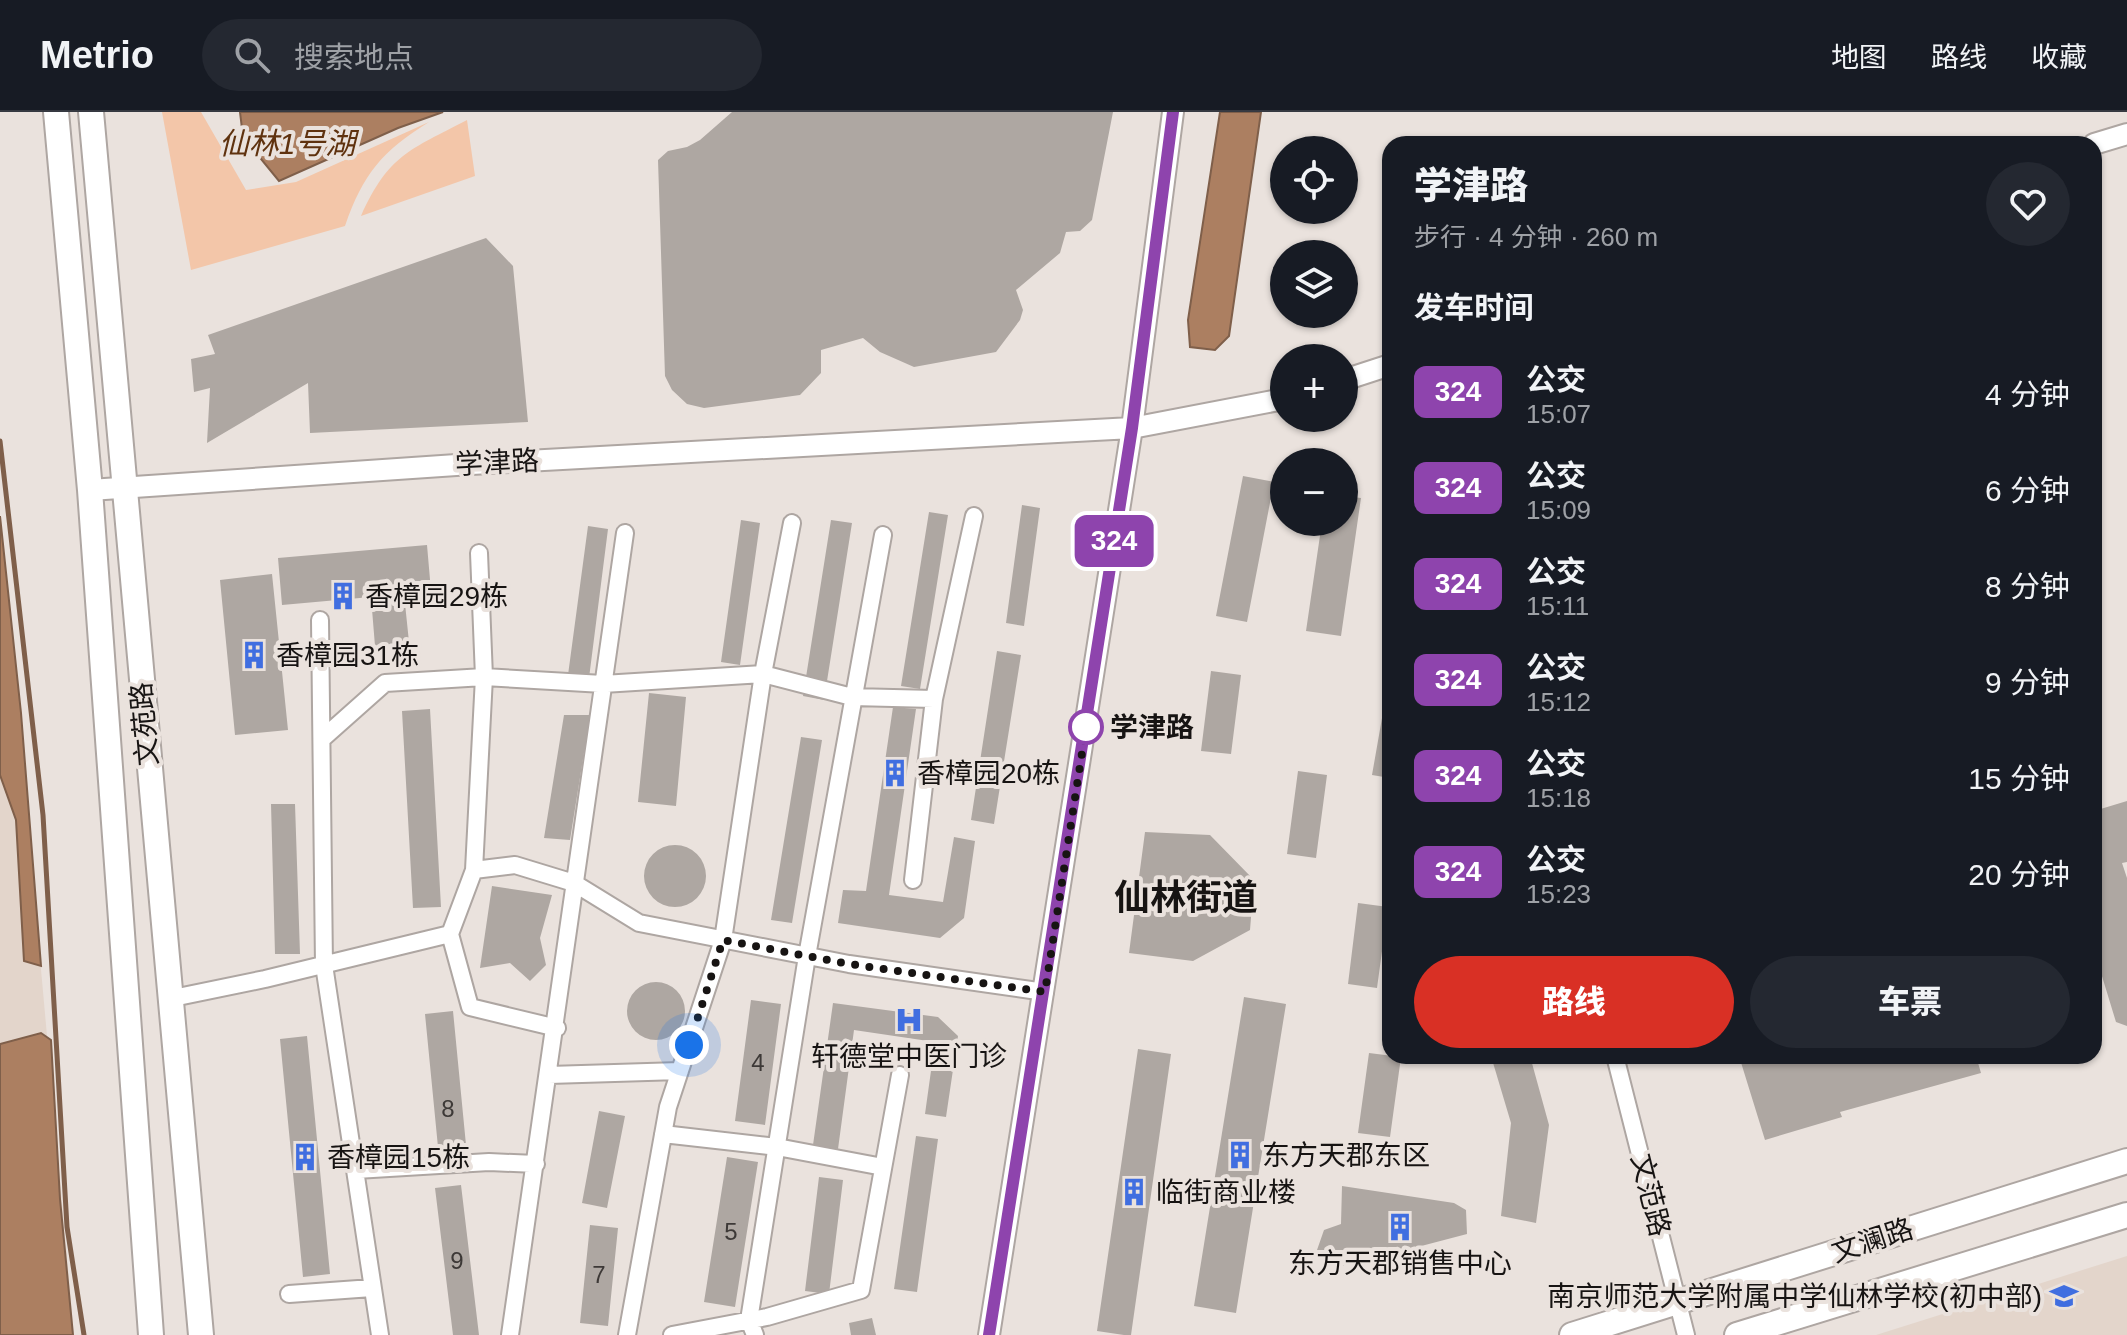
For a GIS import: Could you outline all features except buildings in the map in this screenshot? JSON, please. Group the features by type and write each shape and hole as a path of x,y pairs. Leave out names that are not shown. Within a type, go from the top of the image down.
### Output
{"main road":[{"name":"文苑路","path":"56,112 90,490 151,1335"},
{"name":"文苑路","path":"91,112 168,999 201,1335"},
{"name":"文澜路","path":"1572,1335 2127,1161"},
{"name":"文澜路","path":"1737,1335 2127,1215"}],"street":[{"path":"989,1335 1132,428 1173,112"},
{"path":"2102,142 2127,134"},
{"path":"1358,375 1382,368"},
{"name":"学津路","path":"90,490 471,464 1132,428 1270,402"},
{"path":"913,880 934,699 974,516"},
{"path":"627,1335 663,1134 723,940 763,674 792,523"},
{"path":"510,1335 557,1028 574,883 625,533"},
{"path":"752,1328 807,956 883,535"},
{"path":"479,553 484,677 474,870 450,934 470,1007 557,1028"},
{"path":"320,620 324,965 380,1335"},
{"path":"322,739 385,683 484,677 603,684 763,674 852,697 934,699"},
{"path":"474,870 515,865 574,883 639,923 807,956 1045,992"},
{"path":"168,999 450,934"},
{"name":"文范路","path":"1617,1064 1686,1335"},
{"path":"549,1075 680,1071"},
{"path":"672,1335 752,1328 861,1290 900,1075"},
{"path":"663,1134 777,1147 883,1167"},
{"path":"356,1170 489,1162 536,1164"},
{"path":"289,1294 372,1288"}],"shaded area":[{"path":"162,112 201,112 246,190 296,182 429,122 399,143 376,165 359,192 345,226 191,270"},
{"path":"467,120 475,176 361,216 381,179 403,156"},
{"path":"0,515 74,1335 0,1335"},
{"name":"南京师范大学附属中学仙林学校(初中部)","path":"2127,1256 2127,1335 1876,1335"}],"water":[{"name":"仙林1号湖","path":"240,112 443,112 398,128 279,181 243,137"},
{"path":"1220,112 1261,112 1229,336 1215,350 1190,347 1188,320"},
{"path":"0,516 21,713 41,966 24,961 16,820 0,775"},
{"path":"41,1033 51,1040 60,1199 73,1335 0,1335 0,1044"}],"waterway":[{"path":"0,441 43,815 67,1227 84,1335"}],"bus line":[{"name":"324","path":"989,1335 1132,428 1173,112"}],"place":[{"name":"香樟园29栋","path":"343,596"},
{"name":"香樟园31栋","path":"254,655"},
{"name":"学津路","path":"1086,727"},
{"name":"香樟园20栋","path":"895,773"},
{"name":"轩德堂中医门诊","path":"909,1020"},
{"name":"东方天郡东区","path":"1240,1155"},
{"name":"香樟园15栋","path":"305,1157"},
{"name":"临街商业楼","path":"1134,1192"},
{"name":"东方天郡销售中心","path":"1400,1227"},
{"name":"南京师范大学附属中学仙林学校(初中部)","path":"2064,1296"}],"district":[{"name":"仙林街道","path":"1186,897"}],"route":[{"path":"689,1045 723,940 849,964 1045,992 1086,727"}]}
